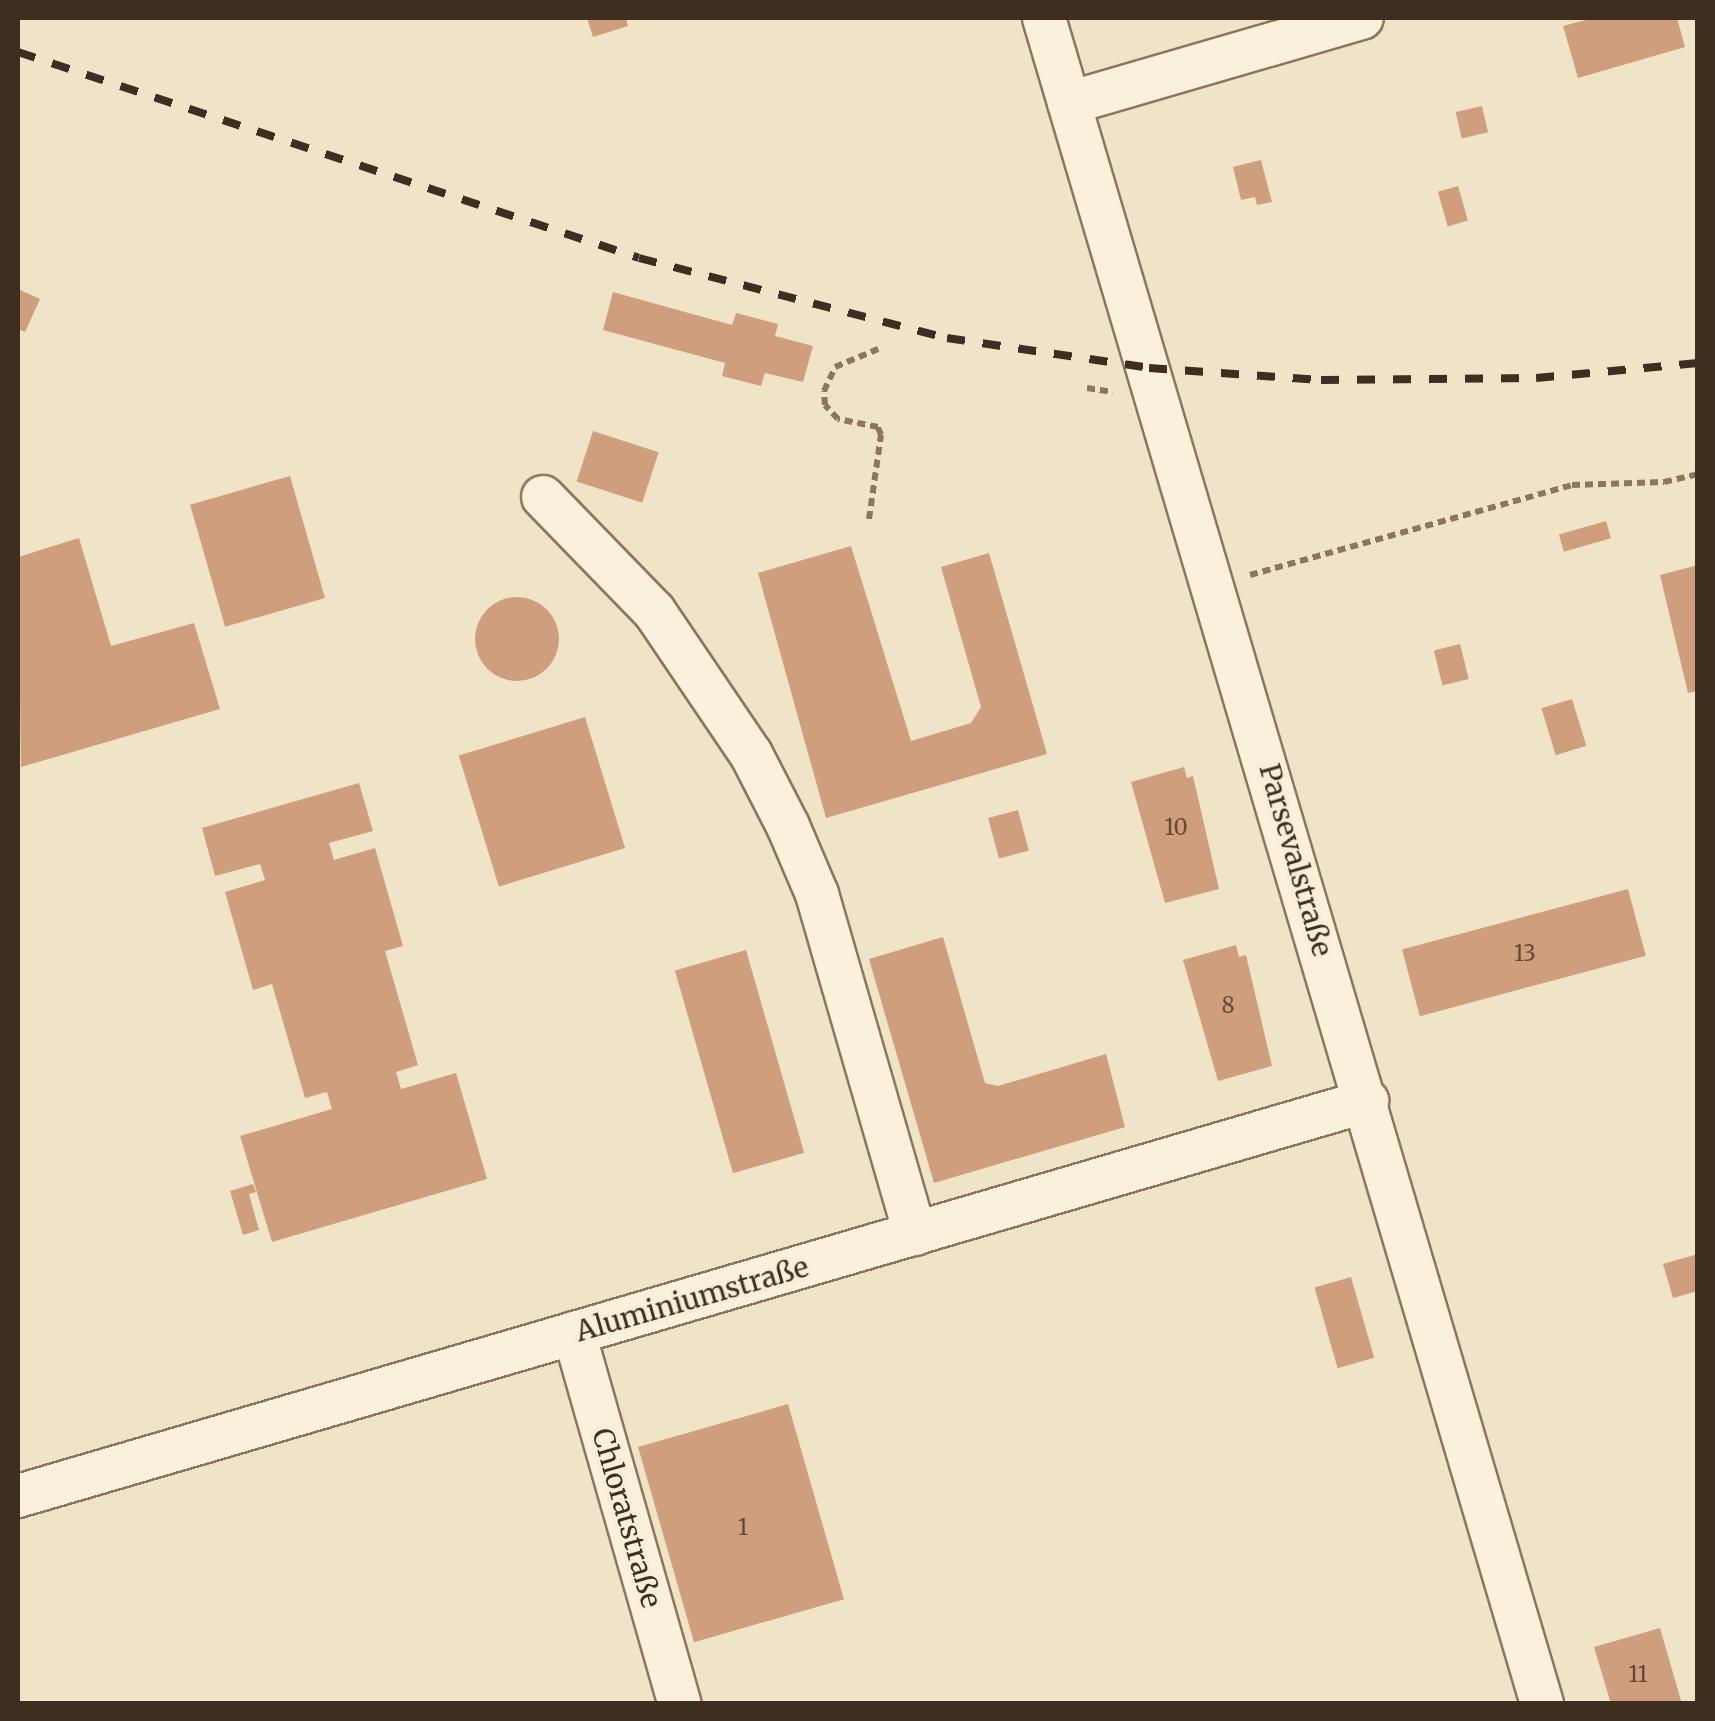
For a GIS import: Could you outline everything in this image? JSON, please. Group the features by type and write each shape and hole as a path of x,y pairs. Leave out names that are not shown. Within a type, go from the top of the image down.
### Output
{"street":[{"name":"Parsevalstraße","path":"1044,18 1215,585 1542,1704"},
{"path":"1069,104 1362,18"},
{"path":"543,497 654,611 751,754 788,826 817,894 915,1234"},
{"name":"Aluminiumstraße","path":"18,1496 1367,1102"},
{"name":"Chloratstraße","path":"574,1333 680,1704"}],"path":[{"path":"869,519 881,435 878,427 838,419 825,405 824,391 835,367 878,349"},
{"path":"1215,585 1572,485 1664,482 1698,474"}],"building":[{"path":"587,18 626,18 628,26 593,37"},
{"path":"1593,18 1677,18 1685,47 1578,78 1563,26"},
{"path":"1482,106 1488,132 1462,138 1456,112"},
{"path":"1261,160 1272,202 1257,205 1255,197 1241,200 1233,167"},
{"path":"1458,186 1468,221 1448,226 1438,192"},
{"path":"18,289 40,299 25,332 18,329"},
{"path":"613,292 732,325 736,313 778,324 775,336 813,346 803,382 765,373 761,386 722,376 725,363 603,330"},
{"path":"593,431 659,452 642,503 577,481"},
{"path":"290,476 325,598 225,627 190,505"},
{"path":"1606,521 1611,538 1564,552 1559,535"},
{"path":"79,538 111,646 194,623 220,709 21,767 18,557"},
{"path":"851,546 911,741 971,723 981,707 941,567 989,553 1047,754 826,818 758,573"},
{"path":"1698,565 1698,691 1688,693 1660,575"},
{"path":"517,597 533,600 547,609 556,623 556,655 547,669 533,678 517,681 501,678 487,669 478,655 475,639 478,623 487,609 501,600"},
{"path":"1460,644 1469,679 1443,685 1434,651"},
{"path":"1572,699 1586,746 1556,755 1541,708"},
{"path":"585,717 625,848 499,887 459,756"},
{"path":"1184,767 1187,778 1193,776 1219,889 1165,903 1131,782"},
{"path":"359,783 373,831 329,843 334,860 375,848 403,946 385,951 418,1065 396,1072 401,1089 456,1073 487,1179 272,1242 240,1136 332,1109 327,1092 305,1098 272,984 253,990 225,892 265,880 260,864 215,876 202,828"},
{"path":"1018,810 1029,851 999,859 988,818"},
{"path":"1628,889 1646,956 1420,1016 1402,950"},
{"path":"943,937 985,1083 998,1086 1106,1054 1125,1127 934,1183 869,959"},
{"path":"1236,945 1239,957 1246,955 1272,1066 1218,1081 1183,960"},
{"path":"746,950 804,1153 733,1173 675,970"},
{"path":"253,1184 256,1192 249,1194 259,1230 243,1235 230,1191"},
{"path":"1698,1254 1698,1291 1673,1298 1663,1264"},
{"path":"1351,1277 1374,1358 1338,1368 1314,1287"},
{"path":"788,1404 844,1599 694,1642 638,1447"},
{"path":"1660,1628 1682,1704 1611,1704 1594,1647"}],"railway":[{"path":"18,52 639,258 947,338 1149,368 1321,380 1536,378 1698,363"}]}
